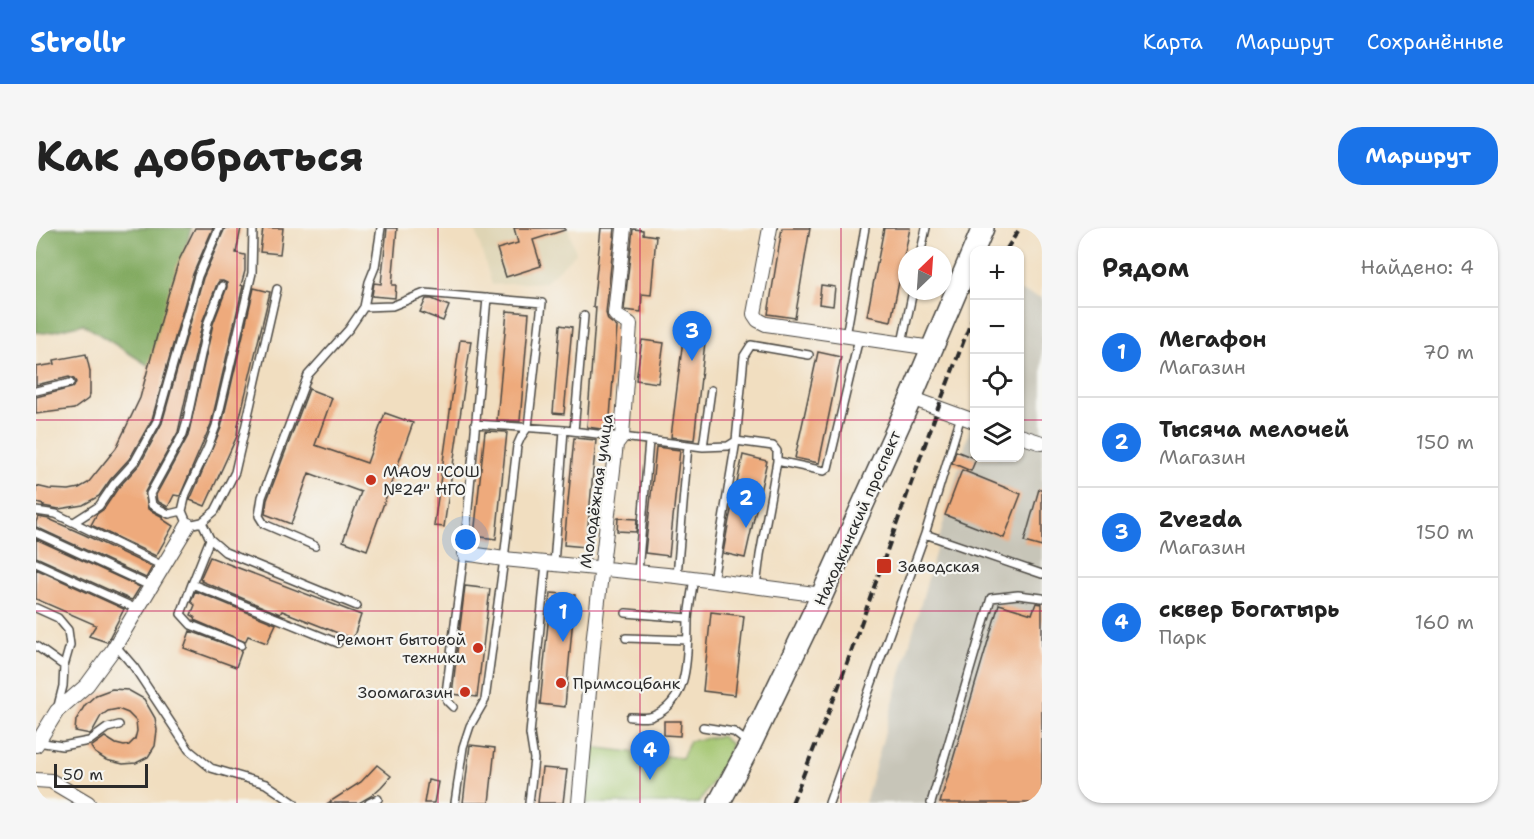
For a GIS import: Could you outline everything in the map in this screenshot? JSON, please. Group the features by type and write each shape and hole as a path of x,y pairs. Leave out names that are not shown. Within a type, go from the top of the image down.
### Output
{"main road":[{"name":"Находкинский проспект","path":"718,803 750,745 822,595 911,398 984,228"}],"street":[{"name":"Молодёжная улица","path":"579,803 616,444 622,436 630,324 615,314 624,228"},
{"path":"770,228 754,314 758,320 766,324 932,348"},
{"path":"911,398 970,419"},
{"path":"1024,437 1042,443"},
{"path":"37,743 57,711 87,684 116,645 188,525"},
{"path":"464,553 677,576 822,595"},
{"path":"36,780 51,781 88,803"}],"lane":[{"path":"74,522 99,506 114,484 135,461 157,421 198,276 219,228"},
{"path":"253,228 252,273 216,426 186,494 182,511 188,525 202,522 215,511 235,472 277,289"},
{"path":"315,546 264,524 259,516 262,497 308,375 349,329 364,307 369,282 375,267 381,228"},
{"path":"777,461 815,470 824,471 828,468 852,337 865,228"},
{"path":"922,246 926,228"},
{"path":"182,511 169,514 152,505 150,494 183,434 208,322 222,286"},
{"path":"364,307 392,306 425,293 542,303 528,427 517,446 485,700 470,726 463,747 455,803"},
{"path":"453,707 447,701 446,693 464,553 487,298"},
{"path":"902,343 911,300"},
{"path":"574,431 584,316"},
{"path":"713,581 736,441 744,356 750,345 809,355"},
{"path":"36,391 70,383"},
{"path":"703,447 711,390"},
{"path":"829,803 925,534 961,416"},
{"path":"475,424 574,431 703,447 728,446 736,441 773,446 777,451 777,461 756,587"},
{"path":"529,803 534,759 530,734 564,430"},
{"path":"638,572 650,441"},
{"path":"677,576 688,445"},
{"path":"36,511 56,514 163,566"},
{"path":"202,522 210,539 225,552 357,606"},
{"path":"36,533 150,586"},
{"path":"925,534 1042,574"},
{"path":"210,539 182,614 191,625 241,645"},
{"path":"36,563 137,609"},
{"path":"630,717 652,717 668,707 682,683 686,671 688,618 694,578"},
{"path":"192,584 338,643"},
{"path":"931,803 991,598 1018,595 1042,598"},
{"path":"36,608 58,618 68,630 70,645 64,666 63,686 57,711"},
{"path":"626,613 688,618"},
{"path":"626,638 688,640"},
{"path":"116,645 134,667 189,750 211,768 266,784 294,803"},
{"path":"36,646 64,666"},
{"path":"37,743 62,746 89,741 107,728 119,725"},
{"path":"703,727 734,732 750,745"},
{"path":"369,803 378,799"}],"shaded area":[{"path":"475,228 568,228 576,253 545,282 492,285"},
{"path":"1024,292 1042,298 1042,803 865,803 970,428 970,462 1024,462"}],"green space":[{"path":"36,228 191,228 154,369 83,324 45,333 36,332"},
{"path":"721,736 731,744 729,756 699,803 586,803 590,747 682,758 690,741"}],"building":[{"path":"195,228 213,228 193,274 152,419 130,458 99,496 83,505 59,509 36,503 36,486 69,490 79,488 88,483 116,448 140,398 179,260"},
{"path":"225,228 241,228 236,253 245,255 245,271 241,285 243,286 211,424 180,496 174,495 168,507 157,501 156,495 188,436 213,324 227,287 227,283 223,281 217,284 203,320 178,432 145,492 148,509 163,517 162,519 173,526 156,556 91,525 97,514 104,509 118,488 140,464 162,423 203,278"},
{"path":"263,228 283,228 280,254 260,252"},
{"path":"387,228 397,228 392,285 396,285 395,298 372,296 374,283 381,284"},
{"path":"514,228 565,228 565,230 533,240 541,266 506,277 497,249 518,243"},
{"path":"601,228 615,228 606,313 608,320 617,327 609,430 587,427 596,307 593,307"},
{"path":"782,228 810,228 795,318 768,314"},
{"path":"884,228 910,228 906,246 898,246 898,287 891,321 867,316"},
{"path":"633,229 643,230 643,234 656,236 651,295 642,294 641,312 624,310"},
{"path":"821,285 835,287 833,306 819,304"},
{"path":"254,288 270,292 237,436 205,506 190,500 221,428"},
{"path":"426,299 449,306 443,321 420,312"},
{"path":"507,311 529,313 520,421 497,420"},
{"path":"560,325 572,327 564,414 553,413"},
{"path":"684,331 706,333 694,440 671,437"},
{"path":"460,340 471,341 444,527 434,526"},
{"path":"642,340 664,343 658,383 636,380"},
{"path":"818,352 841,357 819,463 795,458"},
{"path":"86,354 90,371 88,399 74,409 36,414 36,397 74,387 76,382 69,377 36,385 36,367 55,364 54,360"},
{"path":"309,389 332,398 315,445 367,463 385,413 413,423 367,550 343,541 361,492 309,473 291,524 265,514 267,500"},
{"path":"485,431 507,432 496,539 474,536"},
{"path":"574,438 596,440 586,547 564,545"},
{"path":"656,447 680,450 669,556 645,553"},
{"path":"956,451 970,457 970,462 975,462 971,471 952,463"},
{"path":"743,455 767,461 745,558 723,553"},
{"path":"962,470 1021,494 1004,538 945,515"},
{"path":"1039,489 1042,489 1042,547 1024,542"},
{"path":"38,517 49,519 152,567 146,578 36,527"},
{"path":"618,518 637,519 636,532 617,531"},
{"path":"36,539 140,587 132,600 36,557"},
{"path":"210,557 361,615 353,639 282,611 280,614 201,581"},
{"path":"36,569 124,609 107,642 89,636 96,625 36,599"},
{"path":"465,586 490,589 477,697 452,694"},
{"path":"195,591 276,624 267,643 248,636 245,642 194,620 195,617 191,615 195,605 191,602"},
{"path":"551,593 575,595 565,707 540,704"},
{"path":"1036,603 1042,604 1042,803 940,803 999,604 1032,614"},
{"path":"711,612 744,616 735,695 703,691"},
{"path":"190,631 242,650 236,667 184,648"},
{"path":"112,689 128,690 144,699 155,718 157,730 155,746 148,757 136,763 123,764 106,760 95,753 91,747 105,737 116,744 129,745 135,739 137,731 136,721 128,713 118,709 108,711 101,716 90,734 75,731 76,720 85,705 96,695"},
{"path":"664,721 681,721 680,736 664,735"},
{"path":"470,745 495,748 489,803 463,803"},
{"path":"377,765 391,776 371,796 359,803 328,803 361,782"},
{"path":"542,768 567,770 563,803 538,803"},
{"path":"428,780 438,782 434,803 424,803"}],"railway":[{"path":"1009,246 1020,228"},
{"path":"792,803 837,691 970,324"}],"place":[{"name":"Zvezda","path":"692,361"},
{"name":"МАОУ \"СОШ №24\" НГО","path":"371,480"},
{"name":"Тысяча мелочей","path":"746,528"},
{"name":"Заводская","path":"884,566"},
{"name":"Мегафон","path":"563,642"},
{"name":"Ремонт бытовой техники","path":"478,648"},
{"name":"Примсоцбанк","path":"561,683"},
{"name":"Зоомагазин","path":"465,692"},
{"name":"сквер Богатырь","path":"650,780"}]}
